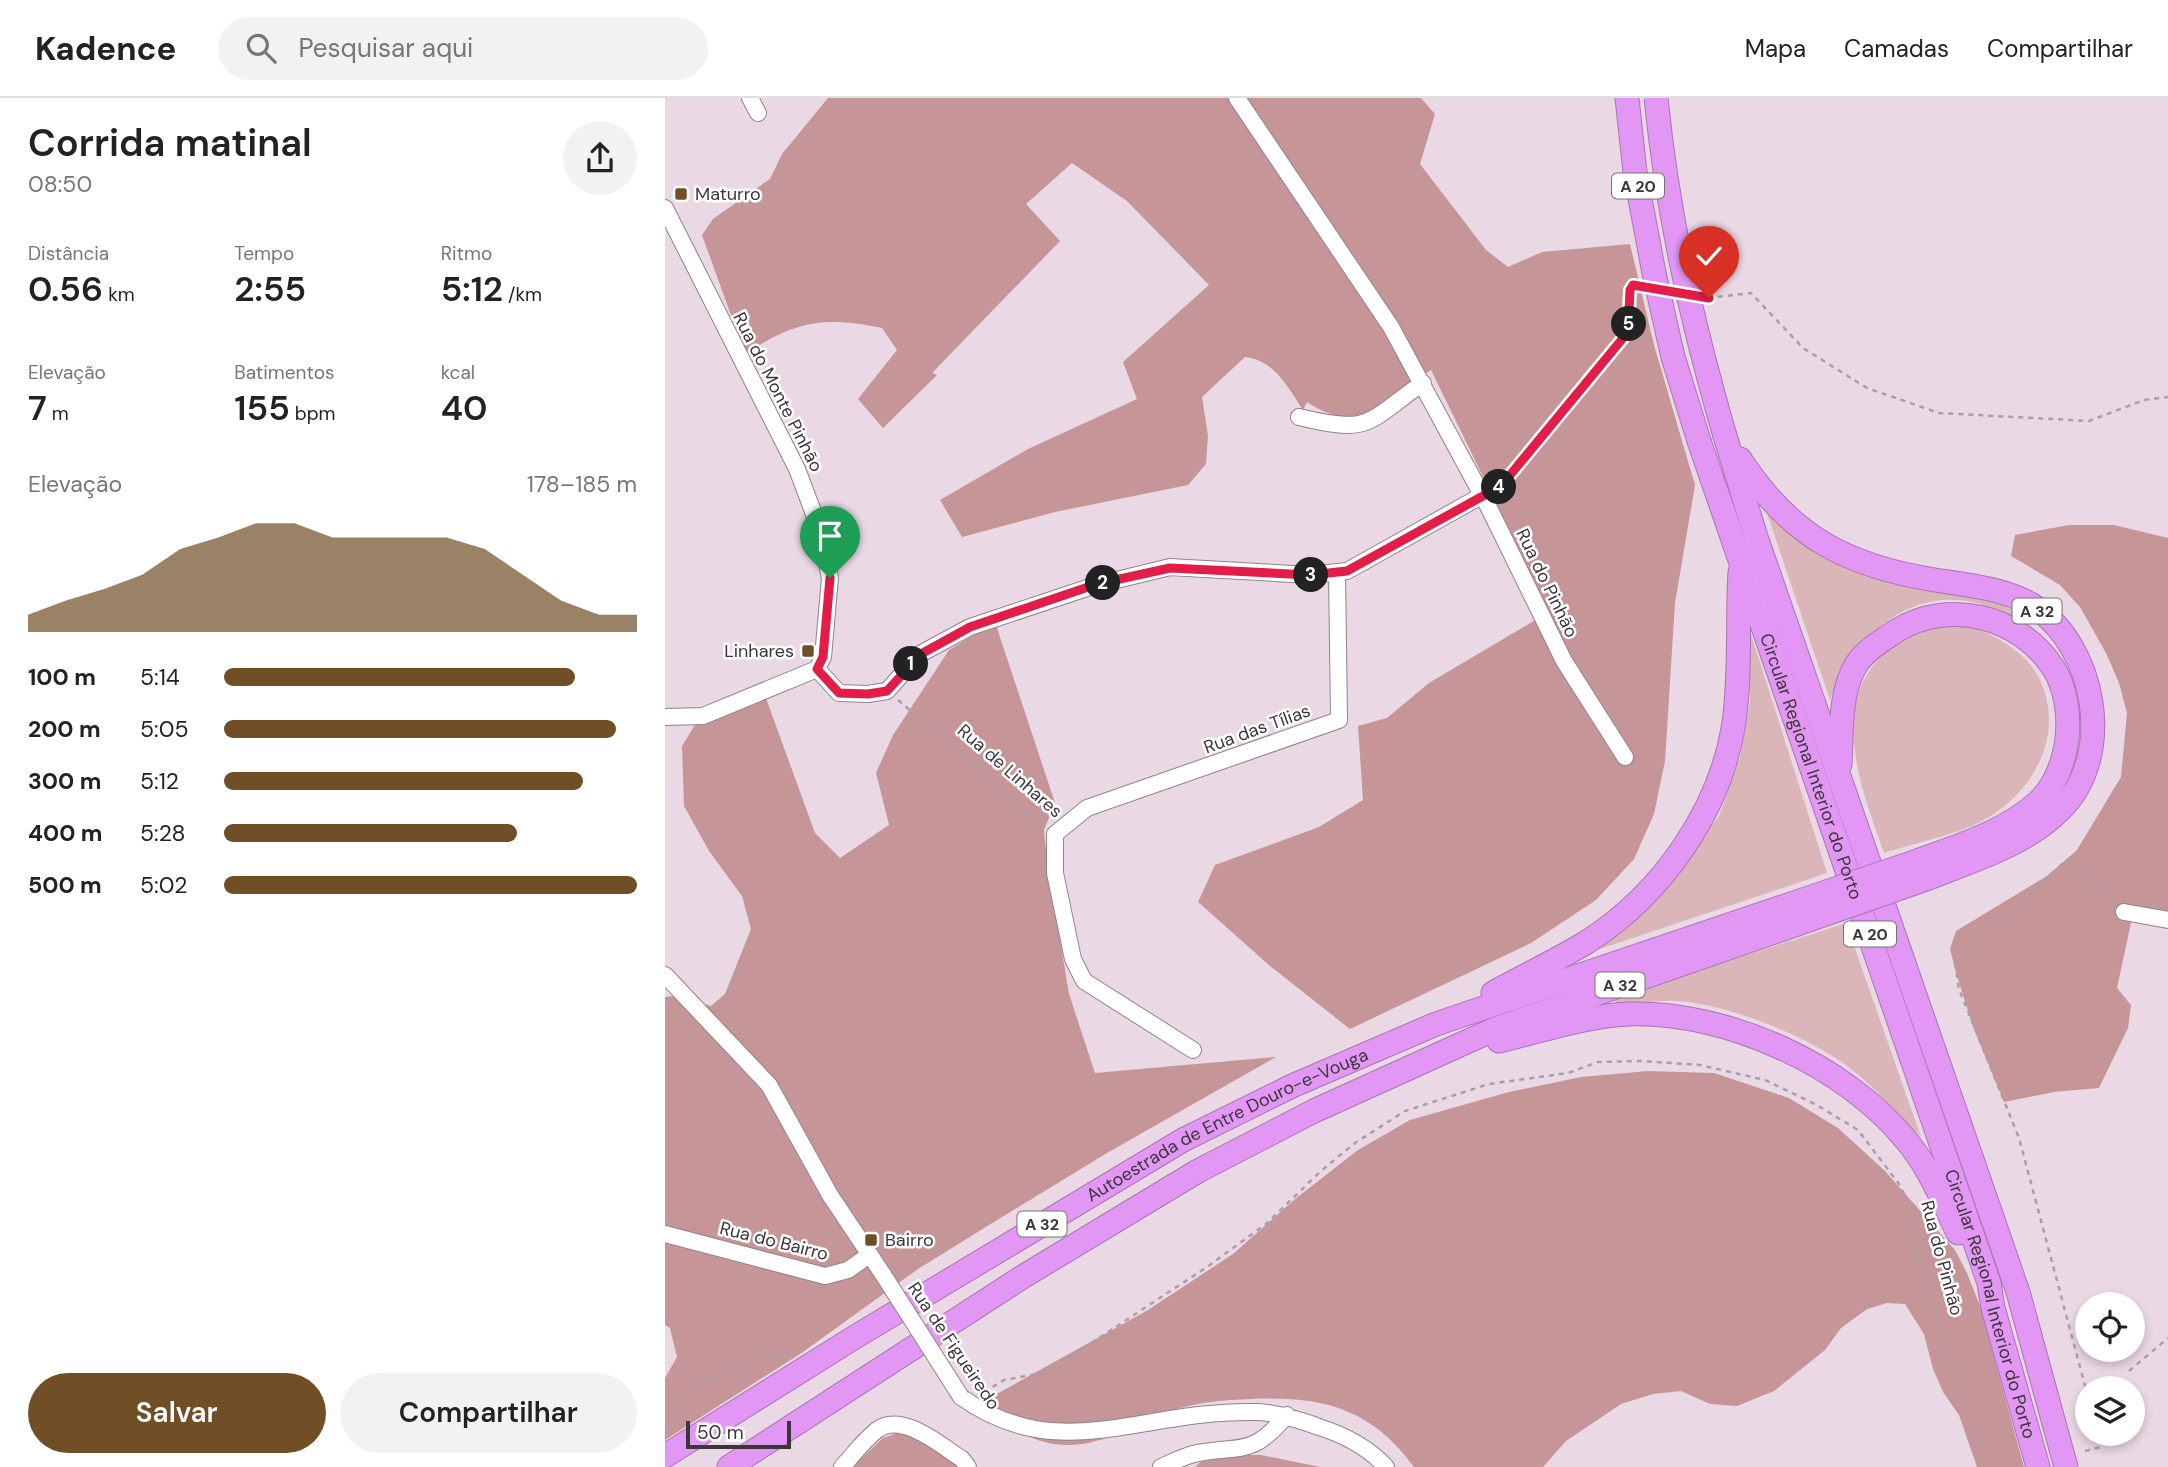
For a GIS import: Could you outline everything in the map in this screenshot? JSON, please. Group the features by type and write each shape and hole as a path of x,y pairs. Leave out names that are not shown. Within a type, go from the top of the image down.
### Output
{"highway":[{"name":"Circular Regional Interior do Porto","path":"1627,98 1635,172 1673,357 1740,562 1980,1257 2038,1467"},
{"name":"Circular Regional Interior do Porto","path":"1656,98 1679,266 1725,436 1756,537 2018,1292 2066,1467"},
{"name":"A 32","path":"1434,1056 1495,1029 1804,911 1924,869 2022,839 2061,810 2081,780 2093,740 2088,680 2068,640 2032,606 1982,587 1863,564 1806,536 1755,483 1725,436"},
{"name":"A 32","path":"1436,1024 1588,941 1631,906 1667,869 1706,812 1722,770 1734,724 1739,682 1740,562"},
{"name":"A 32","path":"1839,774 1845,696 1856,664 1879,643 1910,623 1940,615 1967,613 2000,623 2030,641 2054,670 2065,703 2067,739 2060,771 2039,801 2000,828 1924,869"},
{"name":"A 32","path":"1436,1024 1804,911"},
{"name":"A 32","path":"1434,1056 1594,1018 1627,1014 1663,1014 1704,1021 1743,1031 1777,1045 1862,1100 1907,1141 1943,1201 1977,1288 1993,1308"},
{"name":"Autoestrada de Entre Douro-e-Vouga","path":"665,1456 855,1337 1182,1140 1292,1086 1436,1024"},
{"name":"Autoestrada de Entre Douro-e-Vouga","path":"730,1467 1024,1276 1198,1171 1314,1111 1434,1056"}],"street":[{"path":"750,98 758,113"},
{"name":"Rua do Pinhão","path":"1237,98 1391,327 1482,496 1564,661 1625,757"},
{"name":"Rua do Monte Pinhão","path":"665,208 797,469 820,530 830,578 823,657 817,669"},
{"path":"1300,417 1340,427 1363,425 1383,415 1392,404 1423,383"},
{"path":"665,717 703,716 817,669 839,693 868,694 887,691 921,654 970,627 1097,584 1170,568 1310,575 1347,571 1482,496"},
{"name":"Rua das Tílias","path":"1055,834 1087,808 1339,720 1337,572"},
{"name":"Rua de Linhares","path":"1055,834 1055,873 1077,971 1084,981 1193,1050"},
{"path":"2124,912 2168,920"},
{"name":"Rua de Figueiredo","path":"665,975 769,1085 830,1195 963,1400 979,1422 1001,1438"},
{"name":"Rua do Bairro","path":"665,1234 825,1276 848,1270 869,1255"},
{"path":"1137,1441 1212,1418 1255,1412 1287,1415 1342,1435 1376,1456 1386,1467"},
{"path":"1161,1467 1196,1453 1243,1450 1267,1438 1287,1415"},
{"path":"842,1467 879,1429 893,1425 906,1426 962,1459 968,1467"}],"path":[{"path":"1482,496 1501,486 1607,355 1620,344 1630,321 1630,290 1633,285 1646,287"},
{"path":"1697,296 1709,298 1751,293 1803,348 1867,388 1940,413 2089,421 2144,400 2168,397"},
{"name":"Rua de Linhares","path":"887,691 1055,834"},
{"path":"2083,1376 2019,1138 1959,989 1954,955 2006,917 2062,864 2069,862 2080,866 2124,912"},
{"name":"Rua do Pinhão","path":"963,1400 1004,1380 1047,1372 1186,1281 1266,1224 1321,1171 1355,1143 1405,1111 1489,1084 1563,1074 1598,1062 1640,1061 1700,1065 1765,1080 1815,1104 1858,1130 1899,1184 1909,1203 1919,1257 1947,1355 1986,1467"},
{"path":"2129,1371 2168,1338"},
{"path":"665,1429 693,1385 743,1363 794,1352"},
{"path":"2085,1451 2101,1446"}],"shaded area":[{"path":"828,98 1421,98 1435,114 1420,164 1486,250 1508,267 1542,252 1630,244 1654,345 1695,485 1675,603 1665,761 1654,814 1634,859 1596,900 1531,943 1350,1029 1270,966 1198,902 1215,865 1319,827 1363,800 1358,726 1387,718 1429,683 1549,612 1431,370 1374,412 1360,417 1345,417 1328,413 1307,402 1303,410 1286,384 1272,369 1255,359 1245,357 1202,397 1208,436 1206,464 1188,485 1055,512 962,537 940,500 1028,449 1137,399 1123,362 1209,285 1127,201 1072,163 1026,204 1060,241 932,373 937,375 883,428 858,399 897,350 882,328 843,322 811,324 780,334 745,354 702,235 713,219 770,179 782,154"},
{"path":"1766,510 1803,540 1979,595 2018,612 2017,620 1978,603 1947,600 1924,603 1883,624 1866,640 1851,658 1830,700"},
{"path":"2069,525 2114,525 2168,538 2168,915 2132,918 2117,988 2131,1005 2128,1028 2099,1088 2054,1092 2004,1102 1973,1027 1955,969 1950,949 1956,931 2047,876 2077,850 2121,777 2127,713 2119,683 2106,653 2080,607 2060,585 2011,556 2015,535"},
{"path":"995,622 1055,803 1044,830 1047,861 1069,994 1095,1073 1276,1057 1107,1153 918,1269 803,1352 665,1440 665,1378 677,1357 670,1328 665,1325 665,997 672,996 711,1006 725,994 751,929 742,896 709,851 684,806 682,746 696,723 763,690 815,833 840,858 889,825 876,773 893,735 949,650"},
{"path":"1967,624 1988,633 2018,652 2039,678 2049,716 2043,753 2035,771 2011,801 1984,820 1957,832 1884,853 1867,804 1855,750 1853,724 1857,699 1867,675 1893,646 1922,631"},
{"path":"1750,631 1827,873 1585,954 1676,871 1719,816 1740,758 1750,703"},
{"path":"1846,923 1921,1137 1854,1071 1826,1052 1785,1031 1740,1014 1697,1003 1669,1001 1617,1005 1614,998"},
{"path":"1648,1071 1714,1073 1789,1098 1838,1128 1885,1171 1955,1250 1967,1273 1980,1306 2024,1467 1977,1467 1959,1415 1943,1392 1933,1369 1924,1334 1905,1304 1887,1303 1867,1309 1841,1328 1825,1350 1774,1391 1737,1406 1710,1404 1681,1391 1653,1394 1621,1404 1566,1441 1543,1467 1414,1467 1397,1447 1362,1418 1322,1403 1300,1400 1241,1399 1190,1405 1110,1437 1071,1445 1045,1442 1023,1433 1012,1427 984,1401 1148,1310 1233,1254 1295,1199 1358,1150 1410,1120 1509,1092 1581,1077"},
{"path":"900,1432 931,1446 959,1467 852,1467 883,1438"},
{"path":"1261,1455 1320,1467 1195,1467 1206,1457"}],"place":[{"name":"Maturro","path":"681,194"},
{"name":"Linhares","path":"808,651"},
{"name":"Bairro","path":"871,1240"}],"route":[{"path":"830,578 823,657 817,669 839,693 868,694 887,691 921,654 970,627 1097,584 1170,568 1310,575 1347,571 1448,512 1501,486 1628,332 1630,290 1633,285 1709,298"}]}
